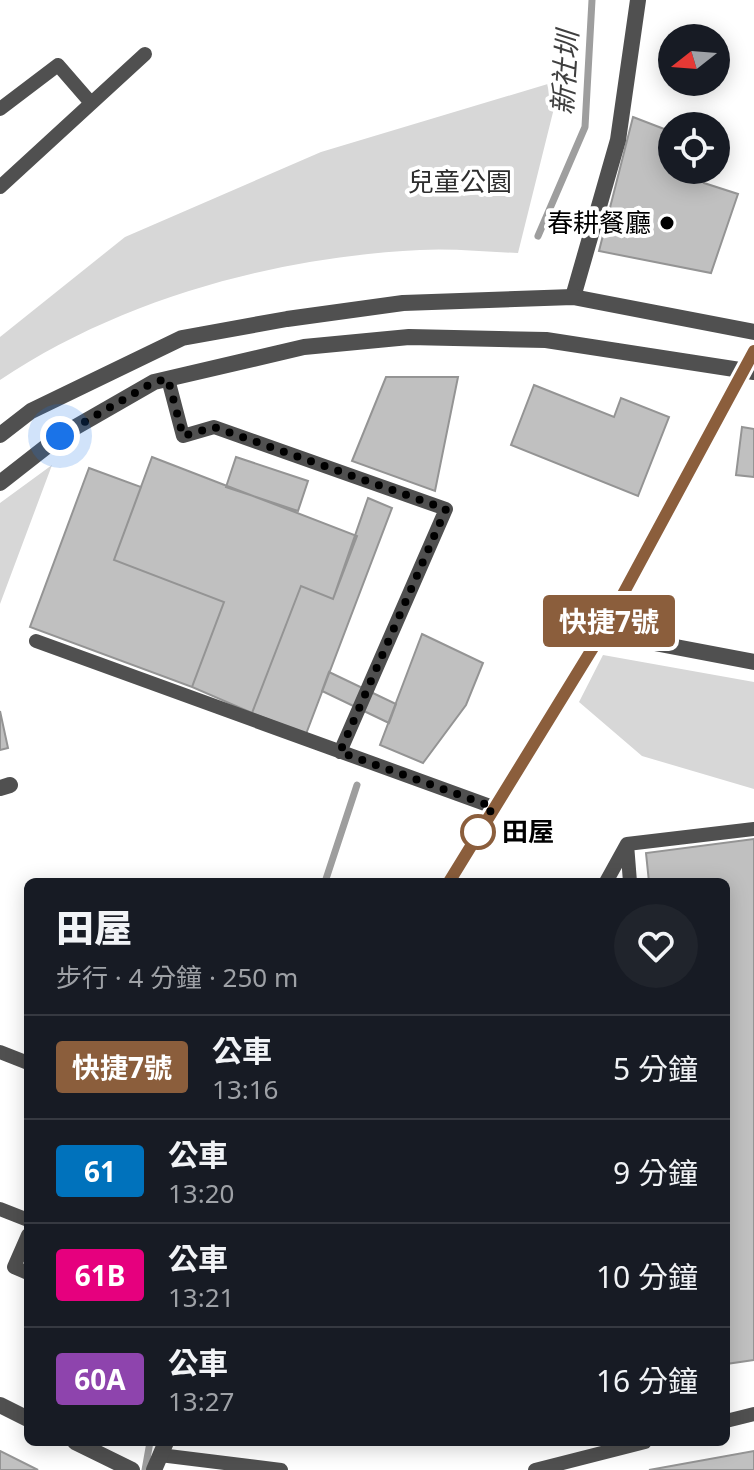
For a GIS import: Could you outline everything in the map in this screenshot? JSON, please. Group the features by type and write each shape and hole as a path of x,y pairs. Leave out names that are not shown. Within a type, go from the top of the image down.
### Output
{"street":[{"path":"573,297 618,140 638,0"},
{"path":"0,435 31,411 182,338 403,303 573,297 754,332"},
{"path":"0,483 60,436 154,382 304,347 409,337 546,340 749,372"},
{"path":"451,878 602,633 749,372 754,351"},
{"path":"602,633 754,662"},
{"path":"0,1405 24,1417"},
{"path":"83,1446 132,1470"}],"lane":[{"path":"0,187 145,54"},
{"path":"0,109 58,65 91,103"},
{"path":"168,379 183,436 214,427 446,509 340,752"},
{"path":"36,641 493,807"},
{"path":"627,844 754,829"},
{"path":"608,878 627,844"},
{"path":"627,844 630,878"},
{"path":"0,1052 24,1061"},
{"path":"0,1209 24,1218"},
{"path":"24,1244 14,1267 24,1271"},
{"path":"730,1420 754,1414"},
{"path":"535,1470 629,1446"},
{"path":"160,1456 281,1470"}],"green space":[{"name":"兒童公園","path":"561,80 518,253 420,250 366,254 256,273 201,287 96,326 0,380 0,337 125,237 321,152"},
{"path":"52,465 0,604 0,503"},
{"path":"603,655 754,682 754,789 642,756 579,702"}],"building":[{"name":"春耕餐廳","path":"633,117 658,127 658,184 707,184 738,194 711,273 599,251"},
{"path":"386,377 458,377 435,491 352,461"},
{"path":"534,385 614,417 621,398 669,417 638,496 511,445"},
{"path":"742,427 754,429 754,477 736,475"},
{"path":"152,457 357,536 333,599 301,586 252,713 192,687 224,602 114,560"},
{"path":"236,457 308,481 298,511 226,487"},
{"path":"89,468 141,487 114,560 224,602 192,687 30,627"},
{"path":"368,498 392,508 306,734 252,713 301,586 333,599"},
{"path":"422,634 483,663 466,705 423,763 380,745"},
{"path":"329,672 396,704 389,723 322,691"},
{"path":"0,711 8,748 0,750"},
{"path":"754,839 754,1360 730,1363 730,878 649,878 646,853"},
{"path":"0,1451 38,1470 0,1470"},
{"path":"754,1451 754,1470 649,1470"}],"waterway":[{"name":"新社圳","path":"538,236 585,127 592,0"},
{"name":"新社圳","path":"326,878 357,785"},
{"name":"新社圳","path":"145,1470 149,1446"}],"bus line":[{"name":"快捷7號","path":"451,878 602,633 754,351"}],"place":[{"name":"春耕餐廳","path":"667,223"},
{"name":"田屋","path":"478,832"}],"route":[{"path":"60,436 154,382 168,379 183,436 214,427 446,509 340,752 493,807 478,832"}]}
